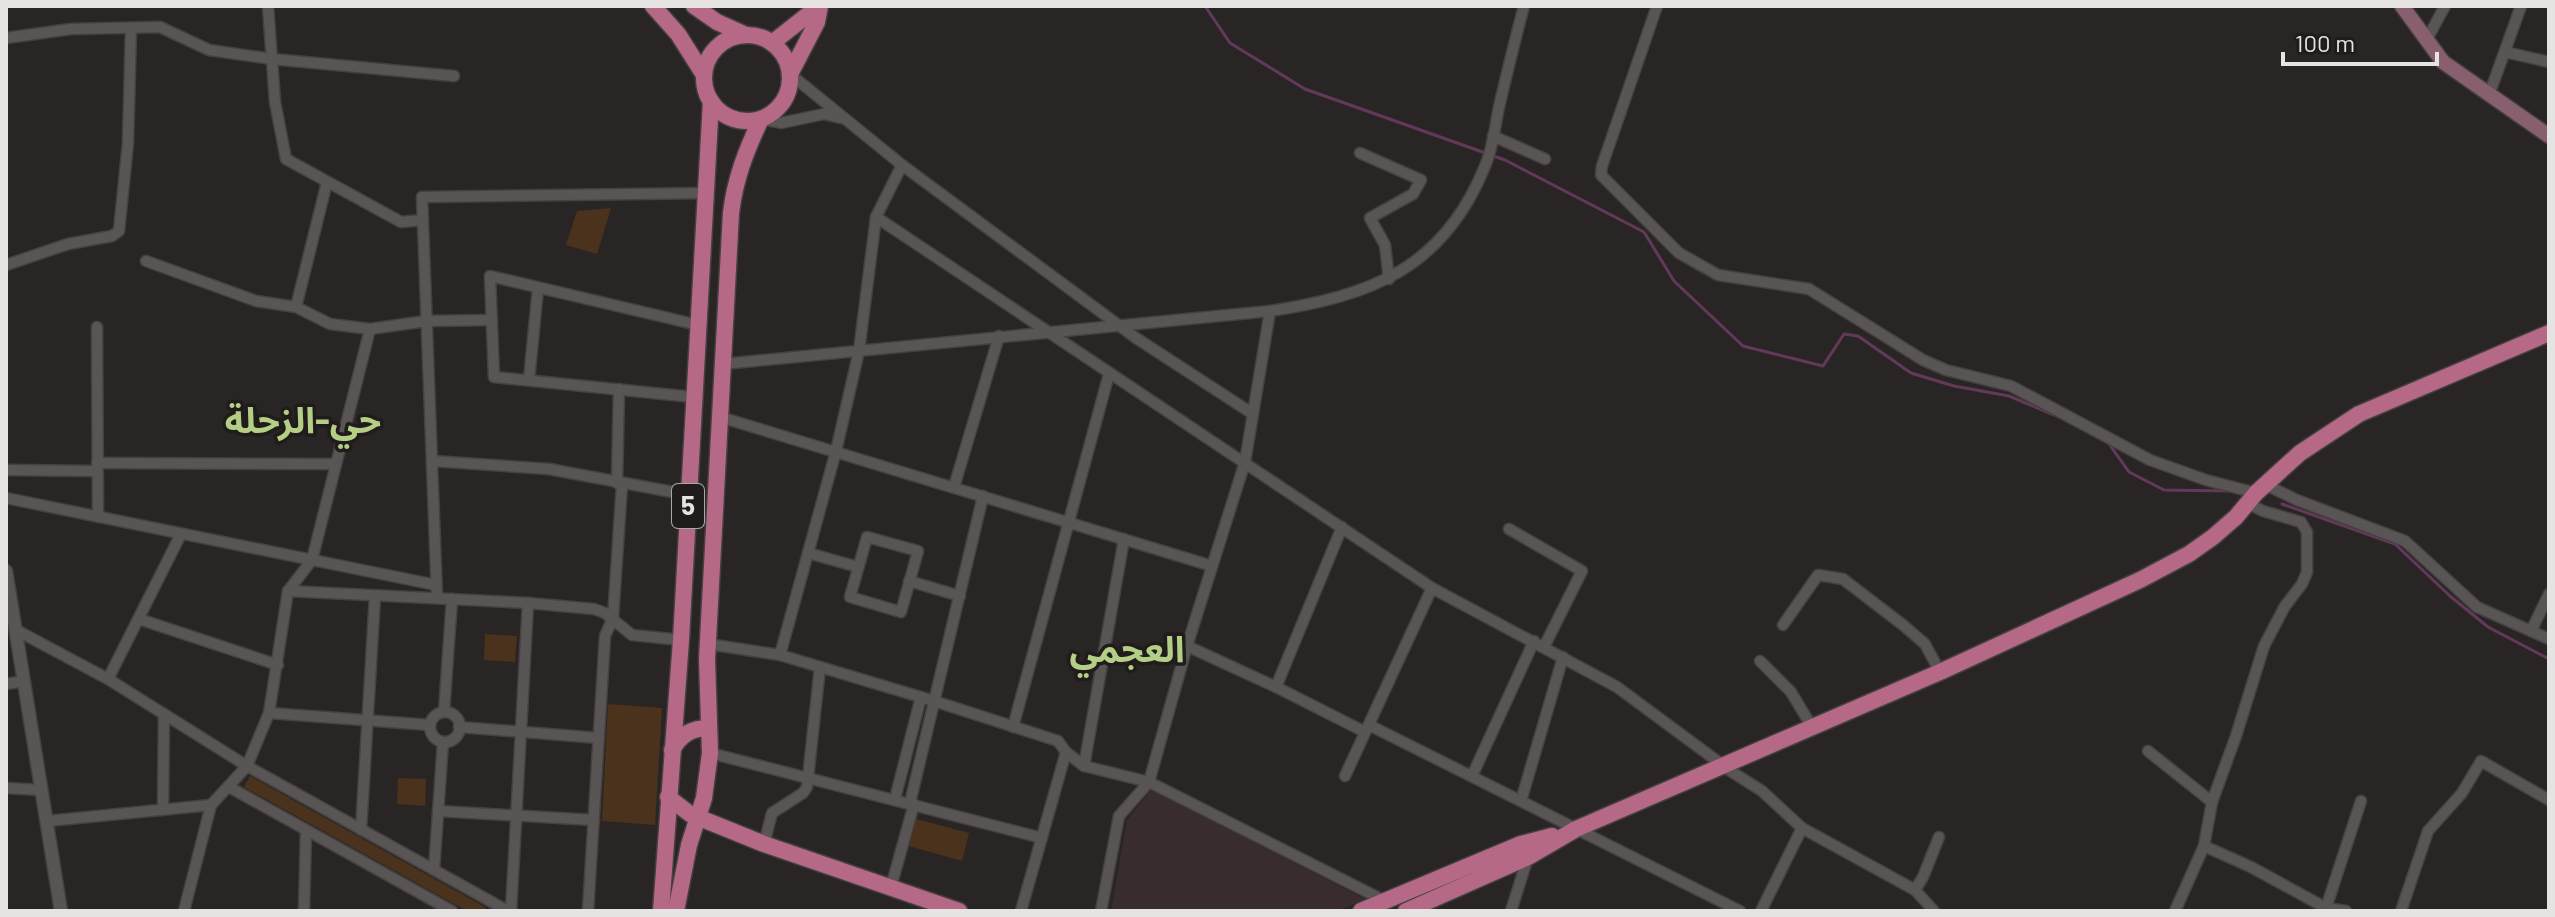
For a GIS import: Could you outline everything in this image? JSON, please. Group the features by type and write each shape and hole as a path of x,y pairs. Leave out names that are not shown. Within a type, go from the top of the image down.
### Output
{"main road":[{"path":"653,6 678,34 704,75"},
{"path":"694,6 717,22 772,43 781,52 790,74"},
{"path":"746,35 718,47 708,60 704,75 705,88 720,112 733,119 747,121 761,119 774,112 783,102 789,89 790,74 817,22 820,6"},
{"path":"772,43 820,6"},
{"path":"2402,6 2443,62 2549,136"},
{"name":"5","path":"661,911 681,640 711,101"},
{"name":"5","path":"676,911 689,845 704,798 710,753 708,644 731,213 735,183 744,154 761,119"},
{"path":"1412,910 1528,857 1576,829 1940,672 2140,580 2189,554 2213,537 2300,453 2359,414 2549,333"},
{"path":"692,431 700,453 717,467"},
{"path":"672,750 690,731 709,728"},
{"path":"668,797 682,809 764,844 959,911"},
{"path":"1361,911 1521,844 1576,829"}],"street":[{"path":"268,6 275,102 286,159 401,222 423,220"},
{"path":"723,364 1270,311 1308,306 1363,291 1389,279 1425,255 1450,228 1474,191 1487,164 1524,6"},
{"path":"1657,6 1602,166 1596,175 1679,253 1718,275 1809,289 1923,360 1946,370 2011,386 2150,460 2257,494 2297,500 2389,533 2405,541 2477,607 2549,639"},
{"path":"2426,41 2445,6"},
{"path":"2489,95 2521,6"},
{"path":"6,38 71,29 160,27 209,50 454,76"},
{"path":"6,265 68,244 112,236 119,231 128,143 131,28"},
{"path":"2505,52 2549,62"},
{"path":"790,74 902,165 1117,324 1253,414"},
{"path":"761,119 781,123 824,114 848,120"},
{"path":"1493,136 1545,159"},
{"path":"1360,153 1421,180 1413,194 1370,218 1385,245 1389,279"},
{"path":"780,655 836,451 859,351 876,217 902,165"},
{"path":"296,307 327,182"},
{"path":"437,598 422,197 706,193"},
{"path":"876,217 1432,588 1617,687 1762,791 1802,828 1915,890 1934,911"},
{"path":"146,261 256,301 296,307 330,324 370,329 426,321 492,320"},
{"path":"693,397 494,377 490,276 698,325"},
{"path":"529,380 538,288"},
{"path":"1101,911 1119,816 1149,782 1187,646 1245,462 1270,311"},
{"path":"97,327 98,517"},
{"path":"184,911 211,805 247,766 269,713 288,591 312,560 370,329"},
{"path":"954,487 999,336"},
{"path":"1013,727 1109,374"},
{"path":"588,911 605,636 613,618 619,483 619,389"},
{"path":"720,417 1212,566"},
{"path":"432,461 549,469 689,495"},
{"path":"6,470 336,464"},
{"path":"2175,911 2204,846 2212,802 2264,646 2285,606 2302,584 2308,561 2305,549 2307,532 2301,522 2263,511 2257,494"},
{"path":"891,887 983,496"},
{"path":"6,498 436,585"},
{"path":"1276,687 1342,527"},
{"path":"1472,776 1539,644 1582,571 1509,529"},
{"path":"108,679 181,534"},
{"path":"867,537 918,551 909,581 901,612 850,597 867,537"},
{"path":"1084,766 1124,539"},
{"path":"808,553 858,567"},
{"path":"6,571 61,911"},
{"path":"1783,625 1818,575 1843,579 1925,644 1940,672"},
{"path":"909,581 960,596"},
{"path":"1345,776 1432,588"},
{"path":"288,591 594,609 613,618 632,635 681,640"},
{"path":"2531,631 2549,594"},
{"path":"361,830 375,596"},
{"path":"444,712 452,599"},
{"path":"16,630 108,679 247,766 509,911 528,603"},
{"path":"139,619 278,665"},
{"path":"708,644 780,655 1058,741 1084,766 1149,782 1384,901 1412,910"},
{"path":"1187,646 1472,776 1740,911"},
{"path":"1521,801 1563,657"},
{"path":"1760,661 1791,692 1812,727"},
{"path":"764,844 772,813 803,793 808,777 820,667"},
{"path":"6,684 24,681"},
{"path":"895,799 921,697"},
{"path":"444,712 457,718 459,727 455,738 443,742 433,736 430,725 435,716 444,712"},
{"path":"269,713 430,725"},
{"path":"163,810 164,714"},
{"path":"459,727 599,738"},
{"path":"434,870 443,742"},
{"path":"2148,751 2212,802"},
{"path":"1021,911 1066,752"},
{"path":"710,753 1042,838"},
{"path":"2401,911 2428,831 2462,793 2481,761 2549,800"},
{"path":"229,787 452,911"},
{"path":"6,788 42,790"},
{"path":"2326,908 2361,801"},
{"path":"47,821 211,805"},
{"path":"438,811 594,820"},
{"path":"1761,911 1802,828"},
{"path":"304,911 306,830"},
{"path":"1915,890 1939,837"},
{"path":"2204,846 2251,867 2326,908 2346,911"},
{"path":"1511,911 1528,857"}],"shaded area":[{"path":"611,208 597,254 566,245 577,211"},
{"path":"485,634 517,636 515,662 484,660"},
{"path":"608,704 662,708 655,825 602,821"},
{"path":"250,776 488,911 467,911 244,787"},
{"path":"398,778 426,779 425,806 397,804"},
{"path":"1151,790 1365,899 1338,911 1111,911 1127,820"},
{"path":"916,819 969,833 962,861 909,846"}],"waterway":[{"path":"1205,6 1230,43 1305,89 1505,160 1644,232 1674,281 1743,346 1823,366 1844,334 1858,336 1911,373 1954,386 2009,396 2054,415"},
{"path":"2107,441 2129,472 2164,490 2228,491"},
{"path":"2282,504 2395,544 2488,627 2549,659"}],"district":[{"name":"حي-الزحلة","path":"303,420"},
{"name":"العجمي","path":"1127,649"}]}
